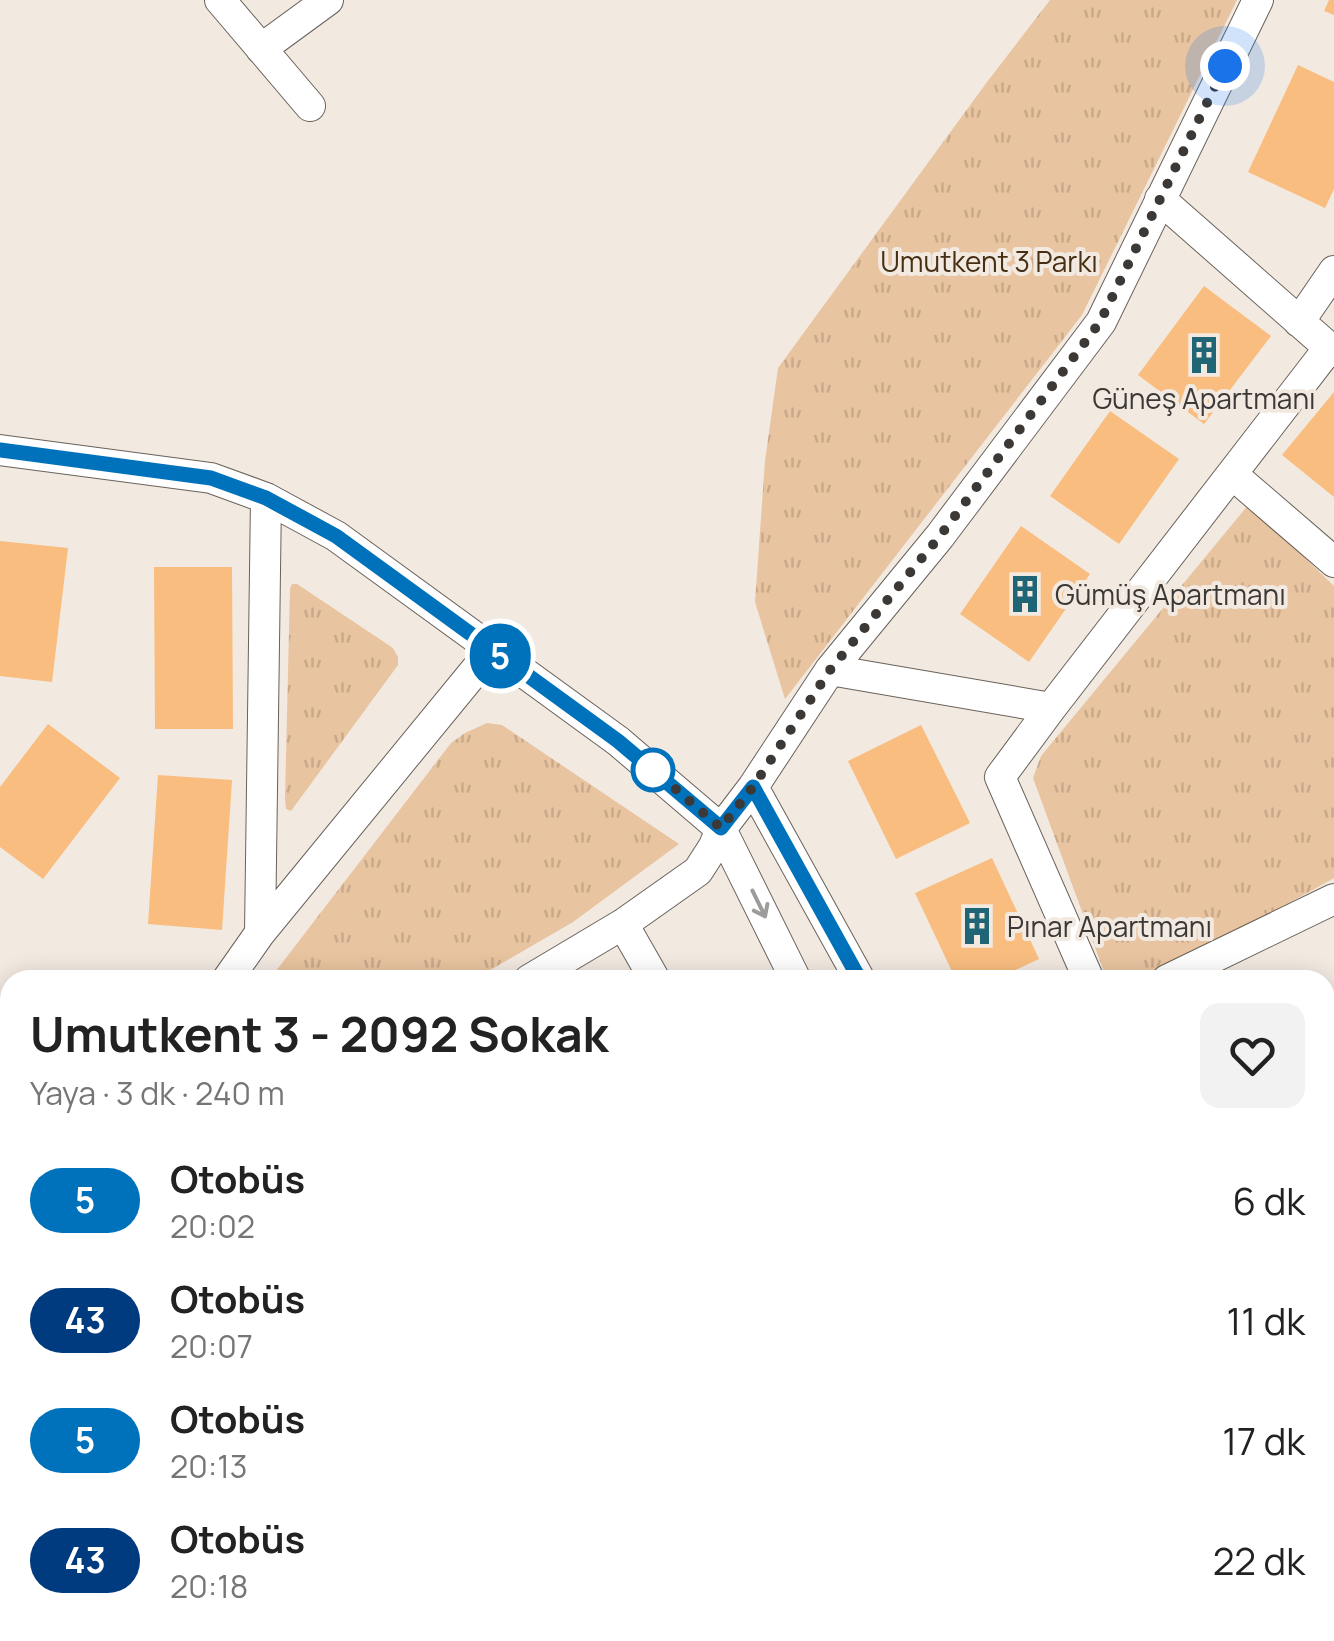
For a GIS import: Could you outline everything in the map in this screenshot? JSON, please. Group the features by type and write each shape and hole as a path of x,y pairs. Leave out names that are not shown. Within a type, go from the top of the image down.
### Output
{"street":[{"path":"220,0 310,106"},
{"path":"261,48 328,0"},
{"path":"546,970 623,924 698,871 721,828 753,787 830,670 940,536 1100,322 1258,0"},
{"path":"1085,970 1000,777 1332,350 1160,199"},
{"path":"1299,322 1334,271"},
{"path":"0,450 211,478 266,498 336,536 618,741 721,828 791,970"},
{"path":"1232,474 1334,562"},
{"path":"260,933 266,498"},
{"path":"233,970 492,650"},
{"path":"830,670 1051,708"},
{"path":"753,787 854,970"},
{"path":"1188,970 1334,899"},
{"path":"623,924 649,970"}],"green space":[{"name":"Umutkent 3 Parkı","path":"1050,0 1237,0 1082,315 785,699 755,602 765,461 778,368"},
{"path":"1249,504 1334,586 1334,878 1169,970 1103,970 1033,778 1041,756"},
{"path":"292,584 393,648 398,665 291,811 286,809 285,799"},
{"path":"487,723 502,725 679,844 573,922 490,970 277,970 451,743"}],"building":[{"path":"1329,0 1334,0 1334,15 1324,11"},
{"path":"1298,65 1334,82 1334,189 1325,208 1248,172"},
{"name":"Güneş Apartmanı","path":"1204,286 1271,336 1204,424 1138,375"},
{"path":"1334,392 1334,497 1282,455"},
{"path":"1110,411 1179,459 1119,544 1050,496"},
{"name":"Gümüş Apartmanı","path":"1021,526 1090,574 1029,662 960,614"},
{"path":"0,541 68,548 52,682 0,676"},
{"path":"154,567 232,567 233,729 155,729"},
{"path":"48,724 120,778 43,879 0,847 0,787"},
{"path":"921,725 970,823 896,859 848,761"},
{"path":"158,775 232,780 222,930 148,924"},
{"name":"Pınar Apartmanı","path":"992,858 1039,959 1015,970 951,970 915,893"}],"bus line":[{"name":"5","path":"0,450 211,478 266,498 336,536 618,741 721,828 753,787 854,970"}],"place":[{"name":"Güneş Apartmanı","path":"1204,355"},
{"name":"Gümüş Apartmanı","path":"1025,594"},
{"name":"Pınar Apartmanı","path":"977,926"}],"route":[{"path":"653,770 644,762 721,828 753,787 830,670 940,536 1100,322 1225,66"}]}
